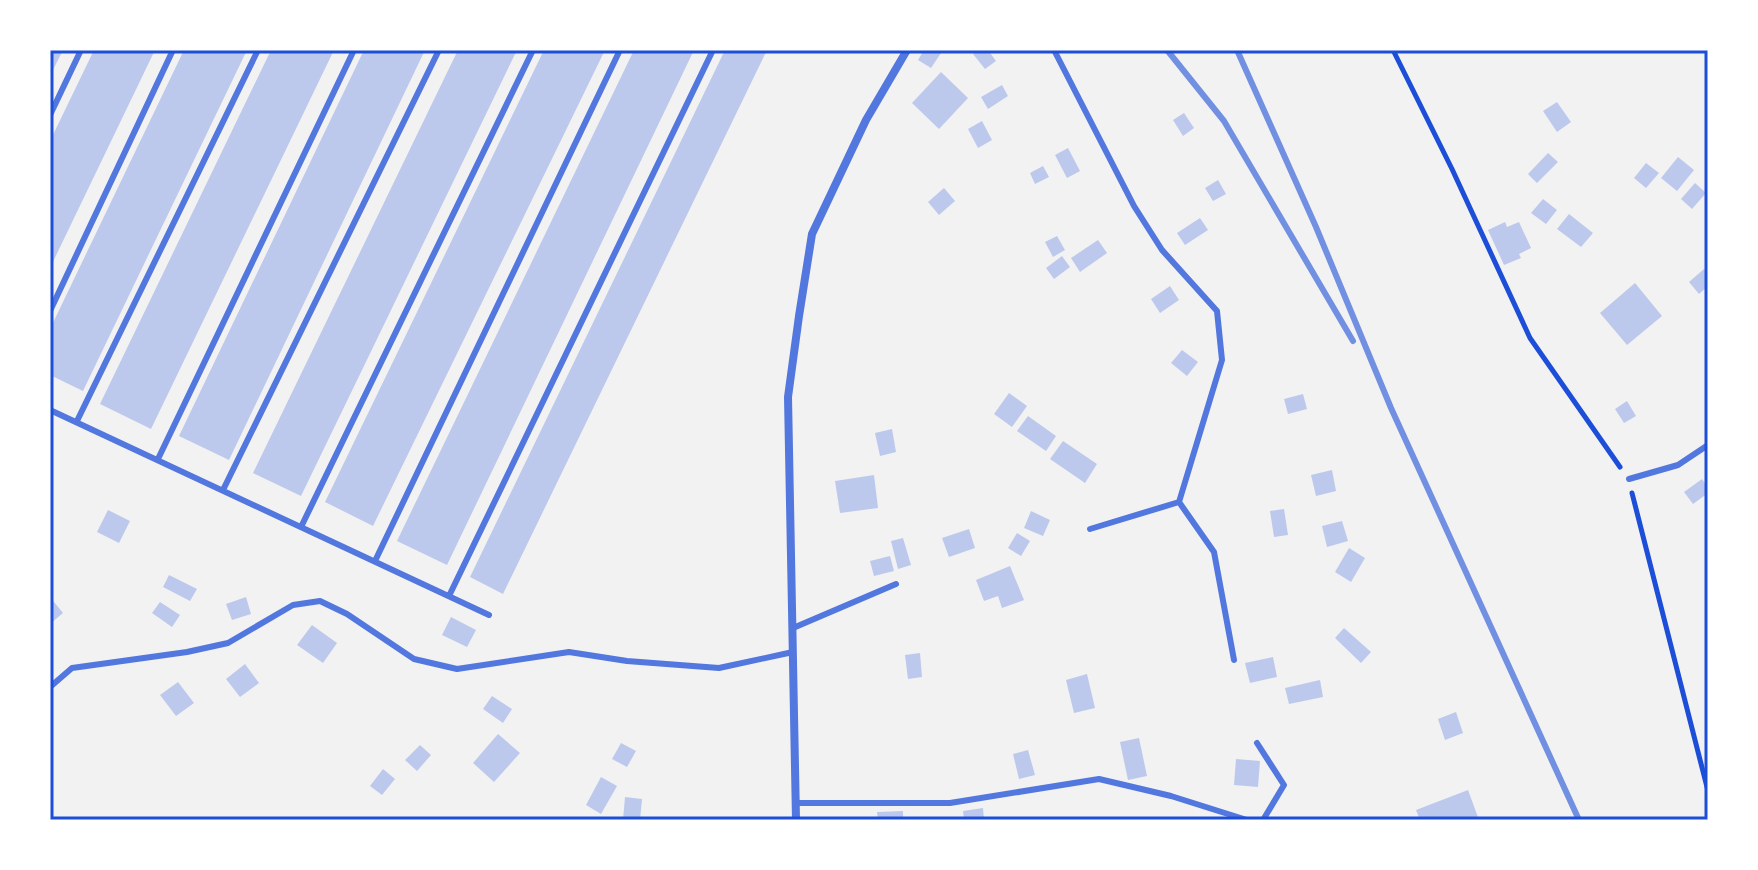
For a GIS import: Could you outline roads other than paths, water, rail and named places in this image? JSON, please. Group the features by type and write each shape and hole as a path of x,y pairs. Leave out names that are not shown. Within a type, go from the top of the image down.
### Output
{"street":[{"path":"796,820 788,397 812,234 866,120 907,50"}],"lane":[{"path":"50,115 81,50"},
{"path":"50,311 173,50"},
{"path":"77,421 258,50"},
{"path":"158,459 354,50"},
{"path":"223,490 439,50"},
{"path":"301,527 533,50"},
{"path":"375,561 620,50"},
{"path":"449,596 713,50"},
{"path":"1054,50 1134,206 1162,250 1217,311 1222,360 1179,502"},
{"path":"50,410 489,615"},
{"path":"1629,479 1678,465 1708,445"},
{"path":"1090,529 1179,502"},
{"path":"1179,502 1214,552 1234,660"},
{"path":"793,628 896,584"},
{"path":"50,687 72,668 228,643 293,605 320,601 347,614 414,659 457,669 569,652 627,661 719,668 793,652"},
{"path":"1257,743 1284,785 1263,820"},
{"path":"797,803 950,803 1099,779 1171,796 1247,820"}],"railway":[{"path":"1167,50 1224,121 1353,341"},
{"path":"1237,50 1316,227 1391,408 1579,820"}]}
